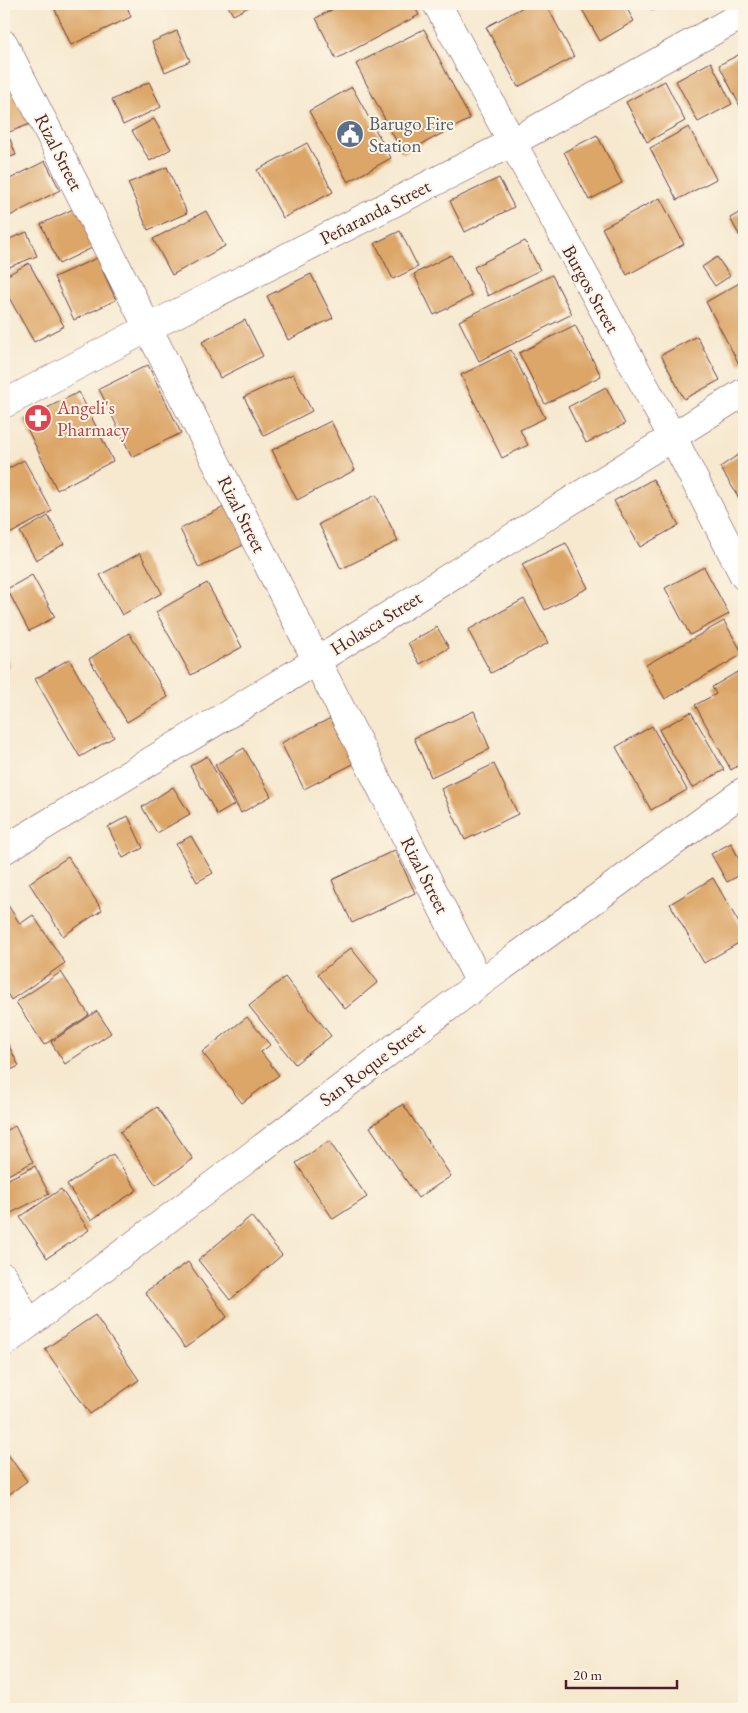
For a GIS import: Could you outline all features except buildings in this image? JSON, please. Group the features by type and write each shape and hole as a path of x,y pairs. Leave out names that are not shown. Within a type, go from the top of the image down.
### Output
{"street":[{"name":"Burgos Street","path":"437,4 672,436 744,576"},
{"name":"Peñaranda Street","path":"4,404 511,142 744,14"},
{"name":"Rizal Street","path":"4,44 480,983"},
{"name":"Holasca Street","path":"4,850 316,661 744,392"},
{"name":"San Roque Street","path":"4,1343 480,983 744,791"},
{"path":"4,1277 29,1324"}],"place":[{"name":"Barugo Fire Station","path":"350,134"},
{"name":"Angeli's Pharmacy","path":"38,418"}]}
